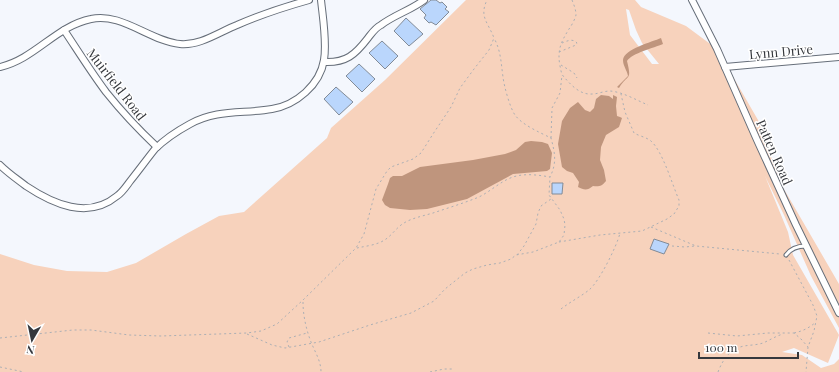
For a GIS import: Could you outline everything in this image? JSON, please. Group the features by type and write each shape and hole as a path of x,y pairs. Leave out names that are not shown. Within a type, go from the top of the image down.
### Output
{"street":[{"path":"0,67 17,61 64,30 91,18 102,18 121,22 170,42 180,44 193,43 274,10 309,0"},
{"path":"0,165 14,178 51,201 75,208 93,208 110,202 118,195 157,148 192,123 210,116 231,112 272,109 290,103 312,86 324,62 325,43 321,0"},
{"path":"324,62 341,61 352,56 378,27 424,0"},
{"name":"Patten Road","path":"692,0 725,67 760,147 839,313"},
{"name":"Muirfield Road","path":"64,30 106,91 128,118 157,148"},
{"name":"Lynn Drive","path":"725,67 839,57"}],"lane":[{"path":"786,255 794,248 806,246"}],"path":[{"path":"487,0 483,15 498,44 501,54 503,79 515,115 526,124 551,138"},
{"path":"559,242 564,235 564,219 560,210 549,196 550,177 555,162 555,153 551,138 551,114 552,108 560,93 562,76 558,58 560,44 576,15 572,0"},
{"path":"0,338 73,330 91,330 128,335 161,336 247,333 261,331 277,324 356,248 364,234 376,189 379,184 391,167 414,159 422,153 451,107 460,88 489,50 494,38"},
{"path":"559,53 577,44 572,40 569,40 560,44"},
{"path":"560,65 574,73 577,78"},
{"path":"562,76 573,87 582,93 592,94 608,91 620,93 648,105"},
{"path":"516,255 533,252 559,242 584,237 642,231 667,220 674,214 679,206 679,200 661,155 647,138 634,133 625,112 620,93"},
{"path":"356,248 381,242 403,223 478,197 504,181 514,177 538,175 550,177"},
{"path":"247,333 272,346 289,348 312,344 411,313 434,301 445,289 465,273 480,266 500,263 516,255 524,246 536,224 541,206 551,199"},
{"path":"651,227 696,246"},
{"path":"561,309 590,290 596,284 614,251 620,233"},
{"path":"672,246 696,246 786,255 815,310 816,321 808,347 806,372"},
{"path":"303,300 303,310 308,333 320,363 321,372"},
{"path":"708,332 737,336 768,333 794,333 801,332 810,327 816,321"},
{"path":"289,348 287,342 289,338 308,333"},
{"path":"718,372 722,363 731,352 743,346 762,343 784,333"},
{"path":"794,333 808,347"},
{"path":"0,367 24,372"},
{"path":"430,372 452,369"}],"shaded area":[{"path":"466,0 635,0 641,7 686,26 717,49 758,120 781,184 839,284 839,328 811,276 765,176 788,232 793,255 839,335 828,363 794,348 782,352 802,355 821,368 834,364 839,359 839,372 0,372 0,254 34,265 67,271 107,272 136,263 219,216 244,212 327,138 331,128 385,80","holes":["626,9 629,10 642,43 659,64 652,64 630,35"]},
{"path":"661,38 663,44 638,53 627,61 629,75 619,88 617,87 628,76 623,60 628,52"},
{"path":"601,95 609,96 613,99 613,95 617,97 617,116 622,118 619,127 606,135 601,147 600,160 606,181 600,186 593,186 589,189 584,189 578,187 579,182 573,173 562,167 558,144 562,121 570,108 578,102 585,110 590,112 594,108 596,99"},
{"path":"531,141 548,144 552,153 550,169 547,171 513,174 467,199 427,209 410,210 390,208 385,205 382,200 390,178 393,176 402,176 420,167 505,154 516,150 525,142"}],"building":[{"path":"431,0 436,0 440,3 442,2 447,7 445,9 449,12 436,25 431,22 429,23 424,18 426,15 420,9"},
{"path":"406,18 423,34 409,46 394,31"},
{"path":"382,41 398,56 385,69 369,53"},
{"path":"359,64 375,79 362,92 346,76"},
{"path":"336,87 353,102 339,115 324,99"},
{"path":"552,183 563,183 562,194 552,194"},
{"path":"654,239 669,244 664,254 650,249"}]}
